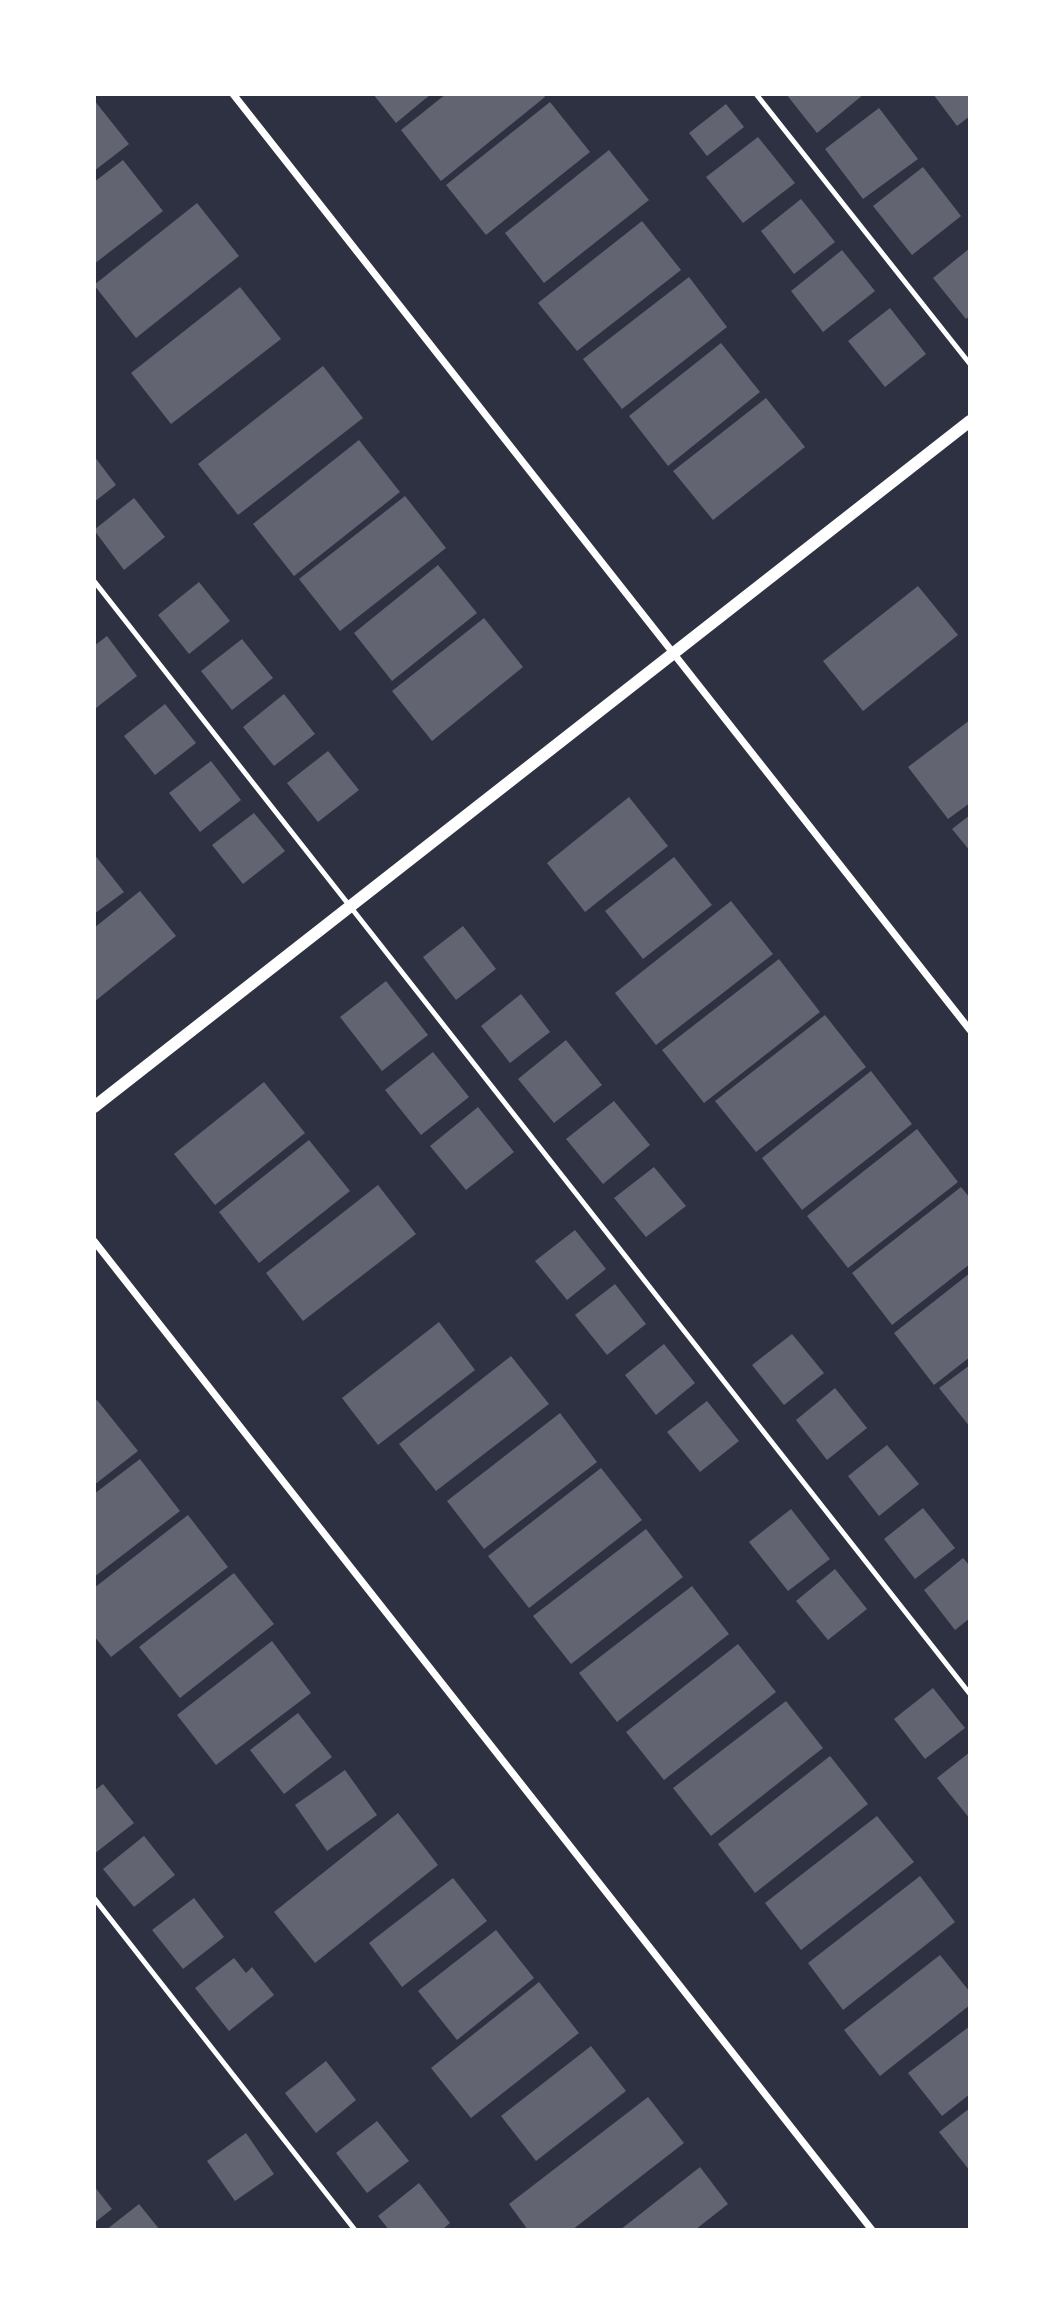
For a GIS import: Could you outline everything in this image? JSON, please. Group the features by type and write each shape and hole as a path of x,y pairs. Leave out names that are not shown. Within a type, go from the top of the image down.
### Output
{"street":[{"path":"233,94 970,1030"},
{"path":"94,1107 970,421"},
{"path":"94,1241 872,2230"}],"lane":[{"path":"757,94 970,364"},
{"path":"94,580 970,1694"},
{"path":"94,1898 355,2230"}],"building":[{"path":"373,94 431,94 396,123"},
{"path":"446,94 543,94 545,97 441,181 401,130"},
{"path":"786,94 864,94 817,133"},
{"path":"933,94 970,94 970,116 957,126"},
{"path":"94,100 129,144 94,171"},
{"path":"550,102 590,152 486,235 446,185"},
{"path":"726,104 744,127 707,156 689,133"},
{"path":"879,108 918,159 863,199 825,149"},
{"path":"758,137 795,183 743,223 706,177"},
{"path":"609,150 649,200 544,283 505,233"},
{"path":"123,160 163,211 94,264 94,182"},
{"path":"923,167 961,216 912,255 873,206"},
{"path":"801,199 835,242 794,274 761,231"},
{"path":"197,203 239,256 136,338 94,285"},
{"path":"642,221 681,270 577,351 538,303"},
{"path":"970,248 970,316 966,319 933,278"},
{"path":"842,250 875,291 823,332 791,291"},
{"path":"689,277 727,327 622,409 583,359"},
{"path":"240,287 281,339 171,424 131,373"},
{"path":"890,308 926,354 885,387 848,341"},
{"path":"721,343 760,392 668,466 629,416"},
{"path":"323,366 363,418 238,515 198,464"},
{"path":"766,398 805,447 713,520 673,471"},
{"path":"359,440 400,492 294,576 253,524"},
{"path":"94,456 116,485 94,502"},
{"path":"405,496 446,548 340,631 299,579"},
{"path":"134,498 165,537 124,570 94,530"},
{"path":"438,565 477,613 392,681 354,633"},
{"path":"199,582 230,621 189,654 158,615"},
{"path":"918,586 958,635 863,711 823,661"},
{"path":"484,618 523,667 432,741 392,691"},
{"path":"107,636 137,676 96,708 94,646"},
{"path":"242,639 273,678 232,710 201,671"},
{"path":"284,694 315,734 274,766 243,727"},
{"path":"165,704 196,743 155,775 124,736"},
{"path":"970,720 970,803 948,819 908,767"},
{"path":"328,751 359,790 318,822 287,783"},
{"path":"211,761 241,800 200,832 169,793"},
{"path":"629,797 668,846 585,912 547,863"},
{"path":"254,813 285,851 243,884 212,845"},
{"path":"970,815 970,851 952,829"},
{"path":"94,854 124,892 94,914"},
{"path":"674,857 712,905 643,959 605,911"},
{"path":"140,891 176,936 94,1002 94,928"},
{"path":"731,901 773,954 656,1045 615,993"},
{"path":"463,926 496,969 456,1000 423,957"},
{"path":"779,959 820,1012 704,1103 662,1050"},
{"path":"386,981 428,1035 382,1071 340,1017"},
{"path":"521,994 550,1032 510,1063 481,1026"},
{"path":"825,1015 866,1067 756,1152 715,1101"},
{"path":"566,1040 602,1085 554,1123 518,1079"},
{"path":"433,1052 469,1097 421,1135 385,1090"},
{"path":"871,1071 912,1124 802,1210 762,1158"},
{"path":"264,1082 305,1133 215,1205 174,1154"},
{"path":"614,1101 650,1145 603,1184 566,1139"},
{"path":"478,1107 514,1152 466,1190 430,1146"},
{"path":"917,1129 958,1182 848,1268 807,1216"},
{"path":"309,1140 350,1191 259,1263 219,1212"},
{"path":"654,1167 686,1206 646,1237 614,1198"},
{"path":"378,1185 416,1234 303,1321 266,1273"},
{"path":"961,1187 970,1198 970,1264 892,1325 852,1273"},
{"path":"575,1230 606,1269 567,1300 535,1261"},
{"path":"970,1273 970,1357 934,1385 894,1333"},
{"path":"615,1284 646,1324 607,1355 575,1315"},
{"path":"439,1322 475,1370 378,1445 342,1398"},
{"path":"792,1334 824,1373 784,1405 752,1365"},
{"path":"664,1344 695,1383 656,1415 625,1375"},
{"path":"511,1356 549,1404 436,1491 399,1444"},
{"path":"970,1365 970,1427 939,1388"},
{"path":"835,1388 867,1428 827,1460 796,1420"},
{"path":"97,1400 138,1451 94,1485 94,1402"},
{"path":"707,1401 739,1441 700,1472 667,1432"},
{"path":"560,1413 597,1462 484,1549 447,1501"},
{"path":"887,1445 919,1484 879,1516 848,1476"},
{"path":"140,1459 180,1511 94,1577 94,1494"},
{"path":"601,1468 642,1520 529,1608 488,1556"},
{"path":"923,1508 955,1548 915,1579 884,1539"},
{"path":"791,1509 830,1559 788,1591 749,1542"},
{"path":"188,1515 228,1567 111,1657 94,1636 94,1588"},
{"path":"646,1529 683,1577 571,1664 533,1616"},
{"path":"963,1558 970,1566 970,1618 955,1630 924,1590"},
{"path":"835,1569 867,1609 828,1640 796,1601"},
{"path":"234,1573 274,1624 180,1698 139,1647"},
{"path":"692,1586 729,1634 617,1722 579,1673"},
{"path":"272,1641 311,1693 216,1765 177,1715"},
{"path":"738,1644 776,1692 664,1780 626,1732"},
{"path":"933,1688 965,1728 925,1759 894,1719"},
{"path":"786,1701 823,1748 711,1836 673,1788"},
{"path":"298,1713 332,1757 284,1794 250,1750"},
{"path":"970,1752 970,1819 937,1778"},
{"path":"830,1756 868,1804 755,1893 718,1844"},
{"path":"345,1770 377,1815 327,1851 295,1805"},
{"path":"103,1784 134,1823 94,1854 94,1791"},
{"path":"398,1813 438,1865 315,1963 274,1912"},
{"path":"877,1816 914,1862 801,1950 765,1903"},
{"path":"144,1836 175,1875 134,1907 103,1869"},
{"path":"920,1876 955,1922 843,2010 808,1963"},
{"path":"453,1878 487,1921 402,1987 369,1943"},
{"path":"194,1898 224,1937 183,1969 152,1930"},
{"path":"496,1930 534,1978 457,2040 418,1991"},
{"path":"940,1955 970,1992 970,2005 880,2076 844,2030"},
{"path":"234,1958 246,1973 252,1967 274,1995 229,2031 195,1988"},
{"path":"539,1982 579,2033 471,2118 431,2068"},
{"path":"970,2026 970,2094 942,2116 908,2073"},
{"path":"591,2046 626,2091 536,2161 501,2116"},
{"path":"326,2061 356,2100 316,2133 285,2093"},
{"path":"648,2097 684,2143 572,2230 528,2230 509,2204"},
{"path":"970,2108 970,2171 939,2132"},
{"path":"377,2121 409,2161 367,2193 336,2153"},
{"path":"246,2133 274,2174 235,2201 207,2161"},
{"path":"700,2167 728,2204 695,2230 620,2230"},
{"path":"419,2183 450,2223 442,2230 389,2230 378,2216"},
{"path":"94,2186 112,2209 94,2223"},
{"path":"139,2204 160,2230 106,2230"}]}
